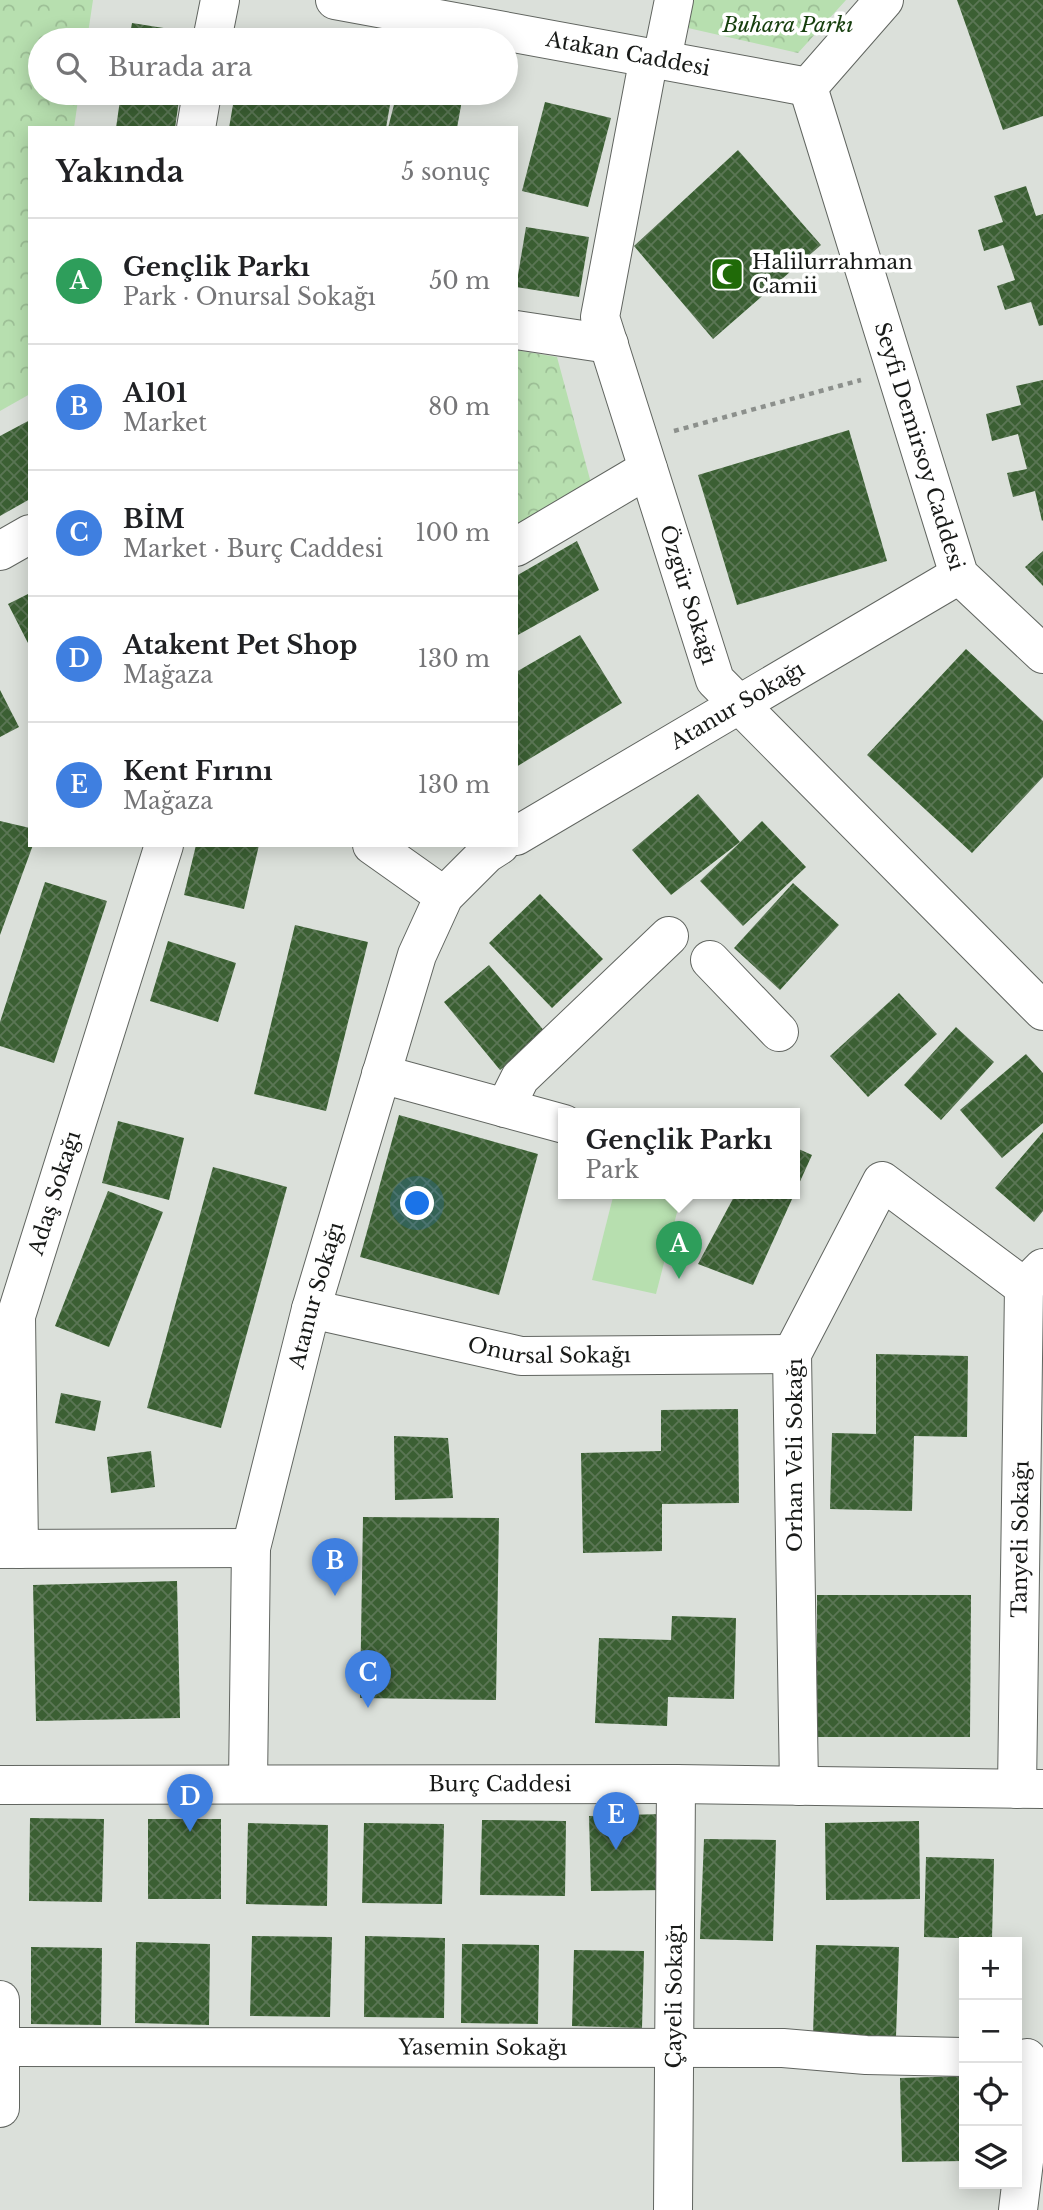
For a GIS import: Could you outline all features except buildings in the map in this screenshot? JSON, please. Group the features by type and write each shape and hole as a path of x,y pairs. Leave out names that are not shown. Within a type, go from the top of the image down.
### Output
{"street":[{"path":"214,28 220,0"},
{"name":"Atakan Caddesi","path":"335,0 445,10 655,58 808,87"},
{"name":"Özgür Sokağı","path":"674,0 655,58 600,317 715,680 1043,1011"},
{"path":"808,87 884,0"},
{"name":"Seyfi Demirsoy Caddesi","path":"808,87 959,575 1043,654"},
{"path":"196,126 200,105"},
{"path":"518,330 609,344"},
{"path":"518,546 644,455"},
{"path":"0,551 28,535"},
{"name":"Atanur Sokağı","path":"518,835 959,575"},
{"name":"Adaş Sokağı","path":"9,1549 16,1316 163,847"},
{"path":"375,847 444,895"},
{"name":"Atanur Sokağı","path":"248,1784 251,1548 311,1308 417,955 444,895 486,854 497,847"},
{"path":"505,1108 520,1078 668,936"},
{"path":"710,960 779,1032"},
{"path":"381,1074 558,1122"},
{"name":"Orhan Veli Sokağı","path":"799,1786 792,1353 881,1181 1034,1277"},
{"name":"Tanyeli Sokağı","path":"1030,1789 1034,1277"},
{"name":"Onursal Sokağı","path":"311,1308 521,1356 792,1353"},
{"path":"9,1549 251,1548"},
{"name":"Burç Caddesi","path":"0,1785 676,1784 1030,1789"},
{"name":"Çayeli Sokağı","path":"673,2210 676,1784"},
{"path":"0,2000 0,2108"},
{"name":"Yasemin Sokağı","path":"0,2047 783,2048 866,2055 959,2057"},
{"path":"1018,2210 1028,2129 1029,2058"}],"path":[{"path":"644,455 896,370"}],"green space":[{"path":"0,0 93,0 89,28 28,28 28,105 77,105 74,126 28,126 28,395 0,411"},
{"name":"Buhara Parkı","path":"693,0 846,0 798,53 688,28"},
{"path":"518,350 557,357 591,483 518,525"},
{"path":"612,1199 680,1199 656,1294 592,1280"}],"place":[{"name":"Halilurrahman Camii","path":"727,274"},
{"name":"Gençlik Parkı","path":"679,1279"},
{"name":"A101","path":"335,1596"},
{"name":"BİM","path":"368,1708"},
{"name":"Atakent Pet Shop","path":"190,1832"},
{"name":"Kent Fırını","path":"616,1850"}]}
